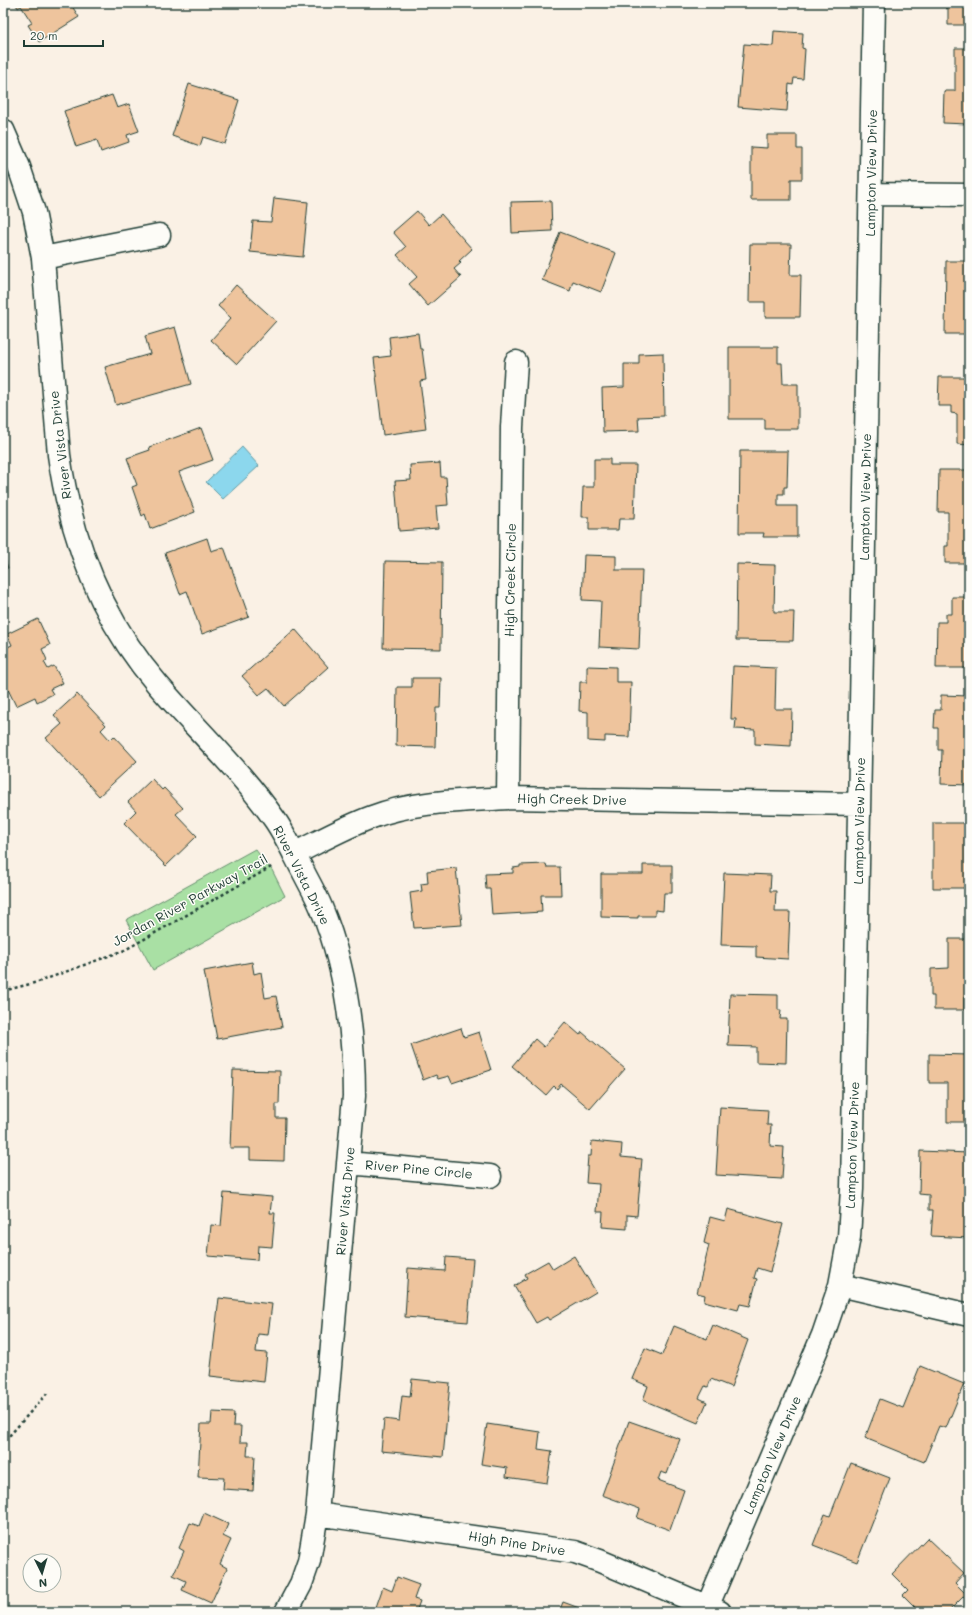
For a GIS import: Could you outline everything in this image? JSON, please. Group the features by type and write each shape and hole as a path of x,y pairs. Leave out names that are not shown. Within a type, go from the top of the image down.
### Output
{"street":[{"name":"Lampton View Drive","path":"711,1610 823,1336 840,1284 849,1237 852,1189 874,3"},
{"name":"River Vista Drive","path":"3,130 34,212 42,258 63,486 70,517 91,576 104,605 138,659 157,684 254,792 276,822 320,906 332,936 348,998 352,1031 354,1096 317,1514 309,1561 301,1584 286,1612"},
{"path":"871,194 969,195"},
{"path":"42,258 159,235"},
{"name":"High Creek Circle","path":"508,798 512,427 516,362"},
{"name":"High Creek Drive","path":"294,854 334,833 373,817 416,806 508,798 859,804"},
{"name":"River Pine Circle","path":"348,1163 490,1176"},
{"path":"840,1284 969,1315"},
{"name":"High Pine Drive","path":"317,1514 575,1552 600,1561 711,1610"}],"path":[{"name":"Jordan River Parkway Trail","path":"3,991 38,982 125,950 294,854"},
{"path":"3,1434 10,1436 49,1391"}],"green space":[{"path":"255,849 272,870 285,896 153,970 126,920"}],"water":[{"path":"242,447 259,466 223,499 206,482"}],"building":[{"path":"15,3 70,3 79,17 39,42 28,25 32,23 21,6 18,8"},
{"path":"947,3 969,3 969,25 948,25 948,8 946,9"},
{"path":"774,31 803,33 802,48 805,49 803,79 794,78 793,85 789,84 787,111 738,107 744,44 773,46"},
{"path":"955,48 969,48 969,133 967,133 967,124 943,123 944,91 955,91"},
{"path":"189,84 239,100 225,144 203,137 200,146 172,136"},
{"path":"112,95 117,108 129,104 139,131 127,135 129,142 101,152 97,140 76,147 64,111"},
{"path":"767,135 797,135 797,149 802,149 802,179 791,179 791,200 751,200 751,147 767,148"},
{"path":"274,198 308,202 303,257 250,252 253,221 271,222"},
{"path":"551,201 552,231 512,233 511,202"},
{"path":"417,211 429,225 441,214 472,249 459,261 461,263 454,269 461,277 428,306 409,284 417,277 397,255 406,247 393,232"},
{"path":"560,232 616,253 601,292 573,281 570,291 542,280"},
{"path":"750,244 791,244 790,275 801,275 800,317 765,317 765,302 749,302"},
{"path":"946,261 969,261 969,334 945,334"},
{"path":"236,285 276,321 237,364 211,340 231,318 218,306"},
{"path":"175,327 191,384 116,405 105,367 150,354 145,336"},
{"path":"418,333 420,349 422,349 426,380 420,381 426,429 383,435 374,358 391,356 389,337"},
{"path":"729,347 778,347 778,363 782,363 783,384 798,384 798,429 765,429 765,419 729,419"},
{"path":"663,353 664,416 638,417 639,431 603,432 602,388 624,387 624,364 639,364 639,354"},
{"path":"939,377 969,377 969,445 957,444 957,414 951,413 951,406 938,406"},
{"path":"201,428 213,460 179,472 195,512 150,529 145,514 142,516 132,487 137,485 127,458 150,450 149,447"},
{"path":"740,451 788,451 787,487 784,487 784,494 778,494 778,506 797,506 797,537 763,537 764,533 739,533"},
{"path":"594,459 610,459 610,465 636,465 634,519 619,519 618,530 589,530 589,517 582,517 583,487 594,487"},
{"path":"440,463 441,477 446,477 448,505 436,506 438,528 399,531 395,481 411,480 410,465"},
{"path":"939,470 969,470 969,563 945,563 945,546 948,546 948,512 938,512"},
{"path":"207,538 211,551 224,547 249,617 202,634 187,591 180,594 165,553"},
{"path":"3,553 8,568 3,569"},
{"path":"584,555 616,556 616,570 642,570 639,649 599,647 601,601 582,600"},
{"path":"385,561 442,562 441,649 383,648"},
{"path":"737,564 775,565 774,612 794,612 793,641 736,640"},
{"path":"952,597 969,597 968,668 936,668 937,622 946,622 946,614 952,614"},
{"path":"38,619 50,645 42,649 47,660 44,662 48,669 54,666 63,683 50,689 53,694 37,702 35,697 16,706 3,679 3,649 12,645 7,634"},
{"path":"295,629 328,667 284,706 268,688 259,695 242,676"},
{"path":"587,666 616,667 616,682 631,682 629,737 605,736 605,742 588,741 588,712 579,711 580,682 587,682"},
{"path":"733,666 776,668 775,709 792,709 791,746 755,744 755,730 735,729 736,719 731,719"},
{"path":"412,678 441,678 440,708 436,708 435,747 396,746 397,687 412,687"},
{"path":"77,694 106,725 101,730 110,740 114,736 137,761 99,796 46,738 62,724 54,715"},
{"path":"941,695 969,696 968,785 941,784 942,750 938,750 938,728 934,728 935,710 941,710"},
{"path":"152,779 162,790 164,788 183,808 176,814 197,836 166,866 124,823 136,811 128,802"},
{"path":"933,823 969,823 969,888 933,888"},
{"path":"546,864 547,867 560,867 561,895 541,895 542,912 492,915 490,889 486,889 485,874 513,873 513,868 520,867 520,865"},
{"path":"643,865 672,865 672,893 664,893 663,911 655,910 655,916 638,916 638,918 601,917 601,874 643,874"},
{"path":"456,868 462,925 414,928 410,893 422,891 421,884 428,883 427,871"},
{"path":"724,873 771,875 770,891 776,891 775,912 790,912 788,959 756,957 756,946 721,945"},
{"path":"949,939 969,939 969,997 964,997 964,1010 934,1010 934,996 931,996 931,969 949,968"},
{"path":"252,962 254,974 261,972 265,998 276,996 282,1027 217,1039 204,971"},
{"path":"730,994 778,995 778,1010 781,1010 780,1019 787,1019 786,1063 756,1062 756,1047 728,1046"},
{"path":"565,1022 580,1035 582,1032 625,1069 590,1109 561,1084 557,1089 554,1086 546,1095 512,1066 535,1039 544,1047"},
{"path":"461,1028 464,1037 479,1032 491,1070 452,1083 449,1076 438,1079 436,1075 423,1080 411,1045"},
{"path":"929,1054 969,1055 969,1122 947,1122 947,1083 929,1083"},
{"path":"233,1070 280,1071 279,1104 276,1104 276,1118 285,1118 284,1161 250,1160 250,1148 230,1148"},
{"path":"720,1107 768,1110 767,1125 771,1125 770,1146 784,1147 782,1179 716,1175"},
{"path":"592,1141 622,1144 621,1157 642,1159 637,1216 627,1215 627,1229 602,1227 603,1212 597,1212 599,1184 586,1183 588,1156 591,1156"},
{"path":"920,1151 969,1153 969,1238 931,1236 933,1210 929,1210 929,1195 919,1194"},
{"path":"224,1193 272,1197 270,1213 275,1213 272,1247 258,1246 257,1260 208,1256 211,1225 221,1226"},
{"path":"728,1209 783,1224 770,1272 757,1268 754,1278 757,1279 750,1306 740,1304 738,1310 704,1301 705,1295 697,1293 709,1245 704,1243 710,1217 725,1221"},
{"path":"574,1256 596,1292 549,1320 547,1317 536,1323 514,1286 527,1278 525,1274 548,1261 553,1269"},
{"path":"446,1257 473,1259 468,1322 405,1317 408,1268 445,1271"},
{"path":"219,1298 272,1304 268,1335 258,1334 256,1352 267,1353 264,1382 210,1376"},
{"path":"713,1325 748,1340 731,1387 711,1379 708,1387 705,1386 699,1398 707,1402 698,1423 643,1400 648,1386 632,1379 645,1348 662,1355 674,1326 707,1339"},
{"path":"920,1366 964,1384 946,1428 939,1426 924,1462 865,1438 880,1399 903,1408"},
{"path":"412,1379 450,1383 443,1457 381,1451 384,1419 399,1421 402,1396 410,1397"},
{"path":"212,1412 234,1413 233,1426 241,1426 240,1442 248,1442 247,1456 255,1456 253,1491 223,1489 224,1478 198,1477 201,1424 211,1424"},
{"path":"629,1421 680,1439 667,1474 661,1472 658,1480 684,1490 670,1530 637,1518 640,1509 602,1495"},
{"path":"487,1424 540,1432 538,1449 552,1451 547,1483 506,1477 507,1468 481,1464"},
{"path":"851,1463 890,1478 857,1562 813,1545 825,1514 830,1516"},
{"path":"204,1513 228,1524 223,1536 231,1540 220,1564 227,1568 211,1603 182,1590 186,1581 173,1575 184,1551 179,1548 190,1523 199,1526"},
{"path":"927,1538 964,1573 955,1583 966,1594 948,1612 920,1612 903,1595 908,1590 892,1574"},
{"path":"397,1577 419,1585 414,1599 420,1601 416,1612 362,1612 364,1606 375,1610 383,1587 392,1591"},
{"path":"563,1602 590,1612 559,1612"}]}
